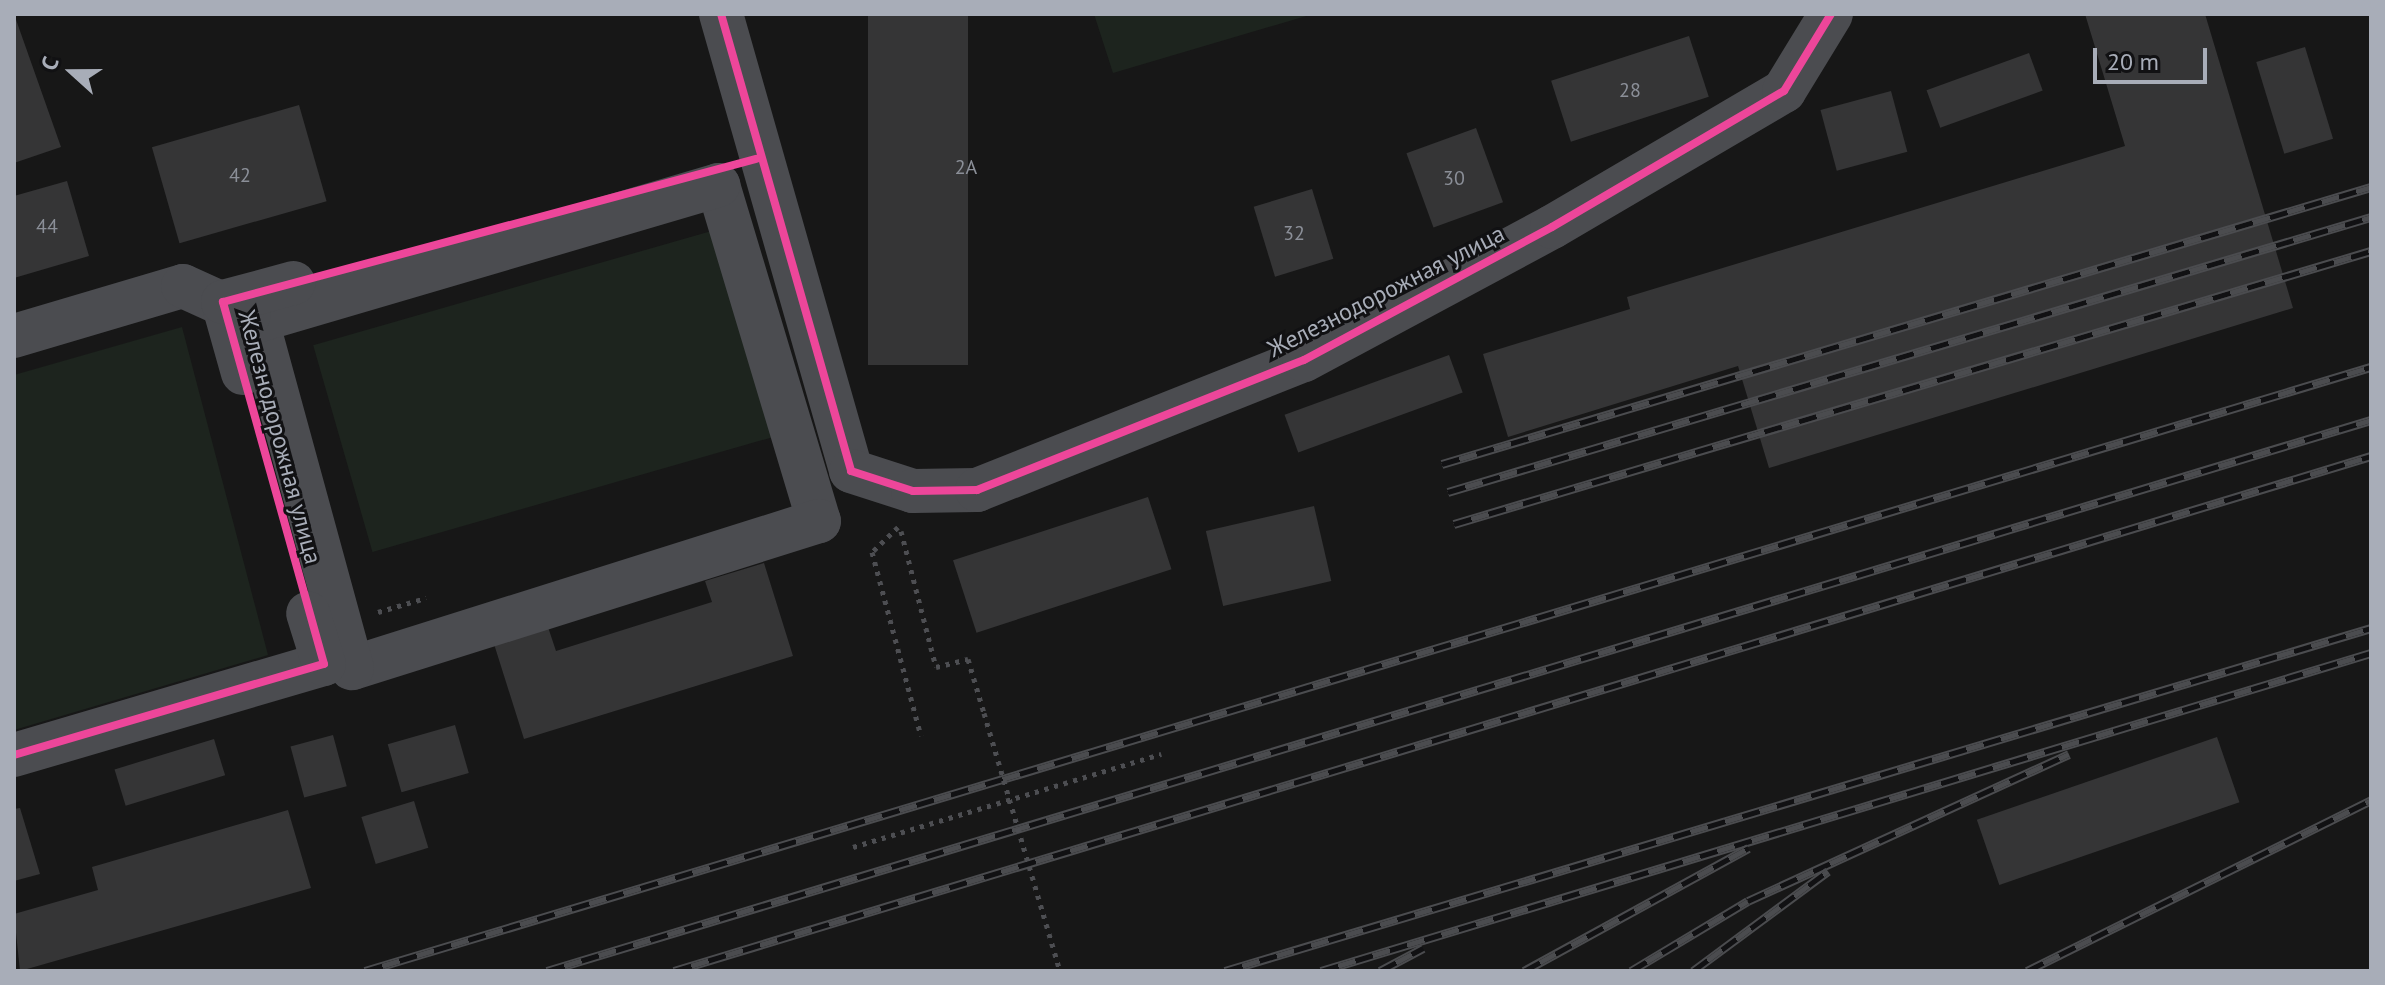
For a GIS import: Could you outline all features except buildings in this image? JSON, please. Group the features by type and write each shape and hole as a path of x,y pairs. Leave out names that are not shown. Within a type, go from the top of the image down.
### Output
{"street":[{"path":"721,14 756,159 851,471"},
{"name":"Железнодорожная улица","path":"851,471 913,491 977,490 1304,360 1552,227 1784,91 1831,14"},
{"name":"Железнодорожная улица","path":"14,755 324,664 240,312 756,159"},
{"path":"14,336 183,286 240,312 718,185 819,521 352,668 240,312"}],"path":[{"path":"851,471 900,526 936,667 968,659 1060,971"},
{"path":"900,526 872,552 921,736"},
{"path":"853,847 1161,754"}],"shaded area":[{"path":"1094,14 1313,14 1113,73"},
{"path":"715,230 774,437 372,552 313,345"},
{"path":"182,327 268,655 14,730 14,375"}],"railway":[{"path":"1442,464 2371,187"},
{"path":"1448,492 2371,217"},
{"path":"1454,524 2371,251"},
{"path":"365,971 2371,367"},
{"path":"547,971 2371,420"},
{"path":"674,971 2371,456"},
{"path":"1225,971 2371,628"},
{"path":"1321,971 2371,653"},
{"path":"1631,971 1748,901 2069,754"},
{"path":"2027,971 2371,800"},
{"path":"1524,971 1749,848"},
{"path":"1693,971 1828,871"},
{"path":"1380,971 1423,948"}],"cycle path":[{"path":"721,14 851,471 913,491 977,490 1304,360 1552,227 1784,91 1831,14"},
{"path":"14,755 324,664 223,302 756,159"}]}
